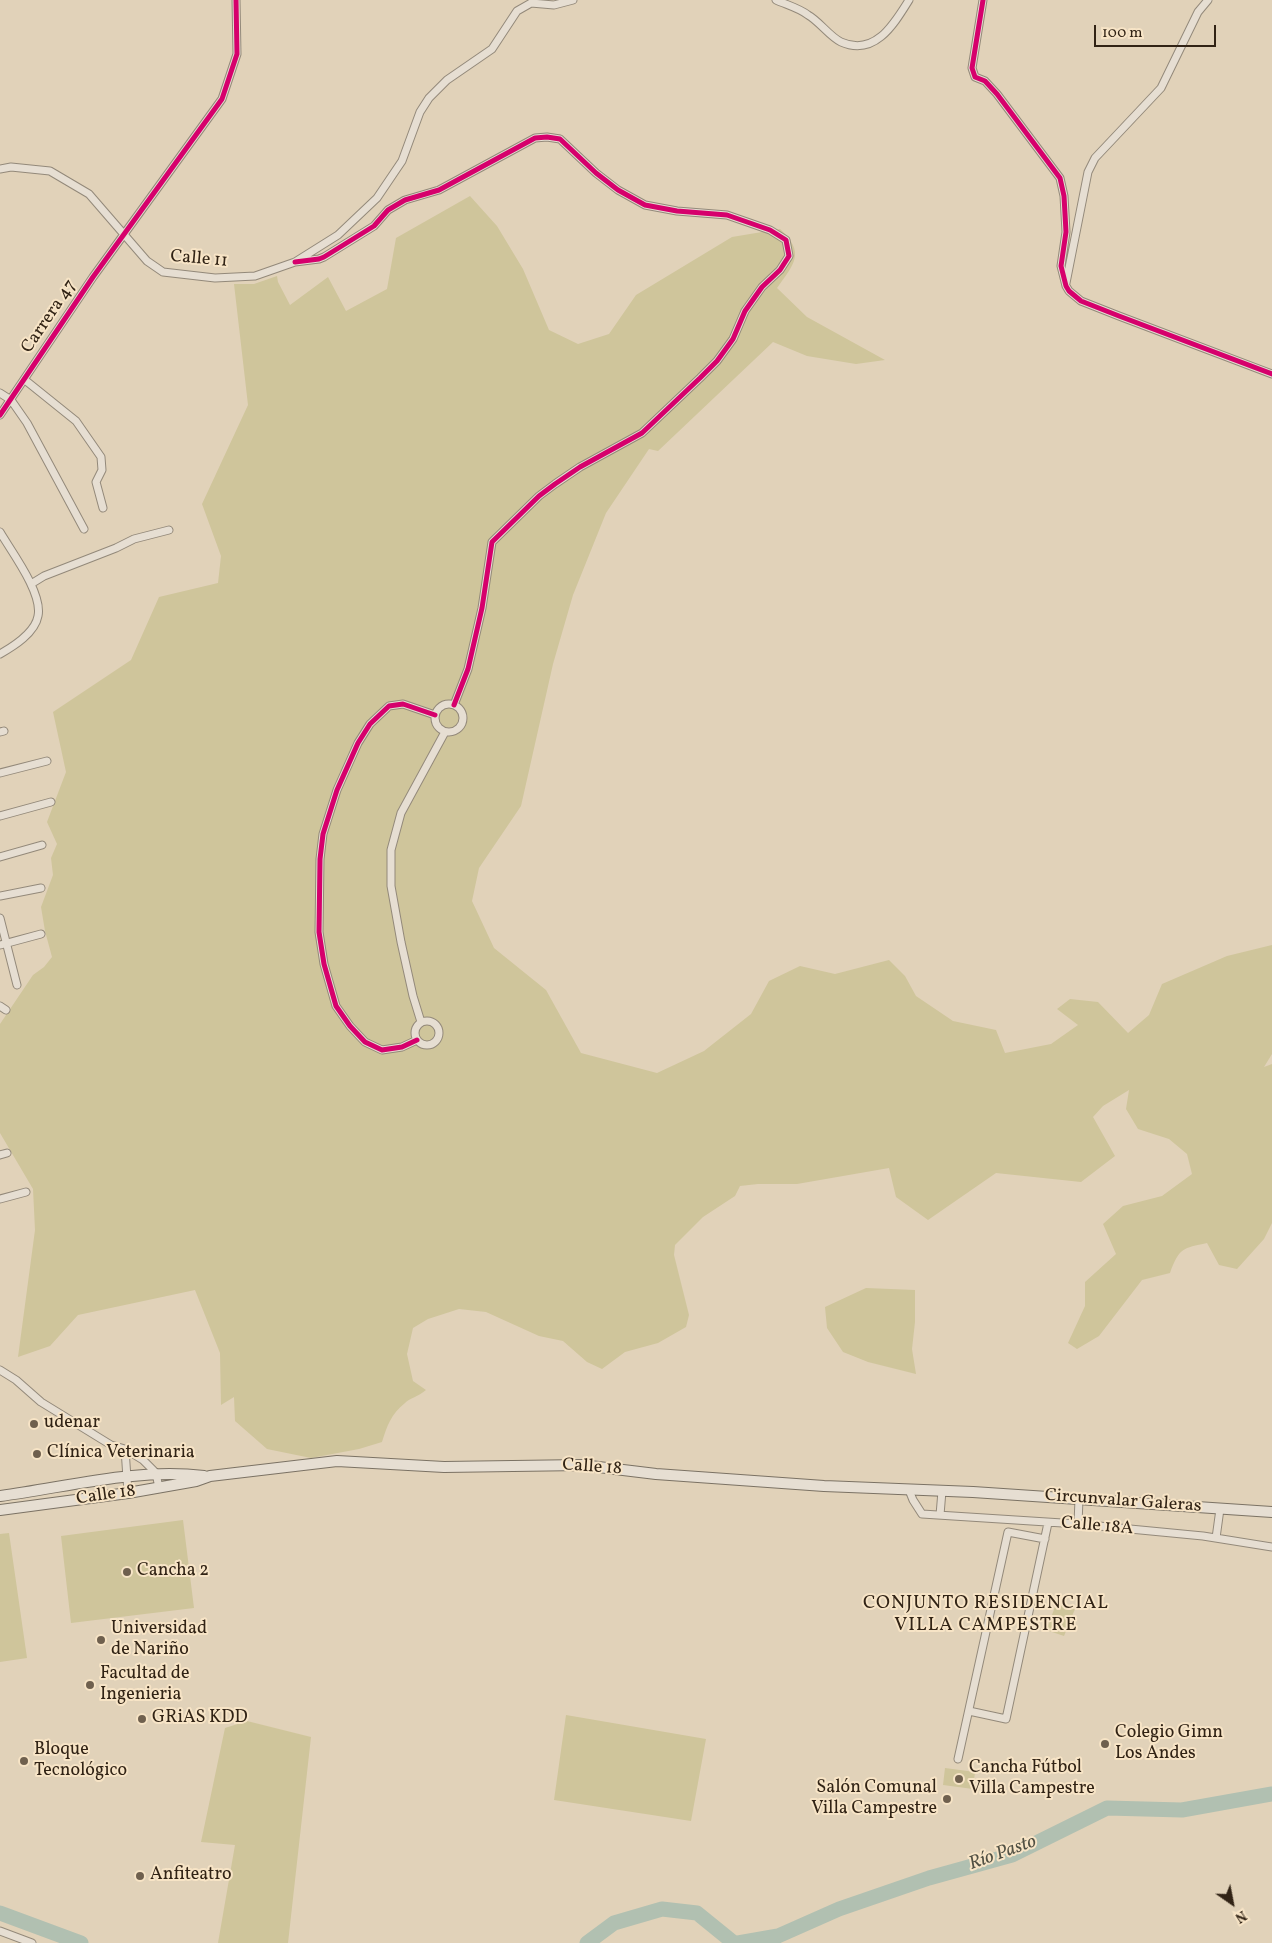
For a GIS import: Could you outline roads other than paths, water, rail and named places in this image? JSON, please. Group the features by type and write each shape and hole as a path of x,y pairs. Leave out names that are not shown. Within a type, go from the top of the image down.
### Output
{"main road":[{"name":"Calle 18","path":"0,1496 128,1475 156,1473 210,1476 337,1461 444,1467 582,1465 656,1474 824,1486 973,1492"},
{"name":"Calle 18","path":"0,1510 159,1488 196,1481 210,1476"},
{"name":"Circunvalar Galeras","path":"973,1492 1272,1512"}],"street":[{"name":"Carrera 47","path":"0,415 123,235 222,99 237,54 236,0"},
{"path":"295,262 338,234 377,198 402,161 420,112 429,98 447,80 492,49 517,10 531,3 554,4 573,0"},
{"path":"776,0 808,14 840,41 853,45 867,46 884,36 909,0"},
{"path":"983,0 972,68 975,77 985,81 997,94 1060,178 1064,196 1066,232 1061,266 1069,291 1081,301 1186,343 1272,374"},
{"path":"1066,286 1088,172 1095,158 1161,88 1198,12 1208,0"},
{"path":"295,262 319,259 374,226 388,210 405,200 439,190 534,138 547,137 560,139 596,173 618,190 645,205 678,211 727,215 770,230 786,240 789,256 780,270 762,287 745,311 733,339 717,361 642,433 580,467 555,484 539,496 492,542 482,608 468,669 454,705"},
{"name":"Calle 11","path":"0,169 11,167 50,171 89,194 147,261 162,272 215,278 255,276 295,262"},
{"path":"25,380 76,421 101,457 102,470 96,482 103,508"},
{"path":"0,393 11,400 27,423 84,529"},
{"path":"31,584 44,576 116,548 134,538 169,530"},
{"path":"0,532 31,584 39,605 38,618 21,640 0,652"},
{"path":"417,1040 402,1047 382,1050 365,1042 350,1026 336,1006 324,964 319,932 320,860 323,834 337,790 358,743 370,724 389,706 403,704 435,715"},
{"path":"445,704 454,705 463,714 462,723 453,732 445,732 437,725 435,715 437,710 445,704"},
{"path":"421,1022 429,1021 438,1028 439,1036 431,1045 423,1045 417,1040 415,1032 421,1022 413,996 398,925 392,886 391,850 401,813 445,732"},
{"path":"0,773 47,762"},
{"path":"0,816 51,802"},
{"path":"0,856 42,845"},
{"path":"0,896 41,888"},
{"path":"0,918 3,944 17,985"},
{"path":"3,944 41,934"},
{"path":"0,1199 26,1192"},
{"path":"0,1370 16,1380 41,1402 111,1445 125,1449 143,1460 156,1473 159,1488"},
{"path":"125,1449 128,1493"},
{"name":"Calle 18A","path":"909,1490 922,1514 1078,1524 1216,1538 1272,1547"},
{"path":"940,1515 942,1491"},
{"path":"1078,1524 1079,1499"},
{"path":"1216,1538 1220,1509"},
{"path":"969,1711 1006,1719 1048,1523"},
{"path":"958,1759 1008,1532 1045,1539"},
{"path":"0,1930 32,1943"}],"waterway":[{"name":"Río Pasto","path":"738,1943 778,1936 839,1909 929,1878 1012,1855 1107,1808 1182,1810 1272,1794"},
{"name":"Río Pasto","path":"587,1943 614,1923 662,1909 697,1913 734,1943"},
{"name":"Río Pasto","path":"0,1913 81,1943"}],"place":[{"name":"udenar","path":"34,1424"},
{"name":"Clínica Veterinaria","path":"37,1454"},
{"name":"Cancha 2","path":"127,1572"},
{"name":"Universidad de Nariño","path":"101,1640"},
{"name":"Facultad de Ingenieria","path":"90,1685"},
{"name":"GRiAS KDD","path":"142,1719"},
{"name":"Colegio Gimn Los Andes","path":"1105,1744"},
{"name":"Bloque Tecnológico","path":"24,1761"},
{"name":"Cancha Fútbol Villa Campestre","path":"959,1779"},
{"name":"Salón Comunal Villa Campestre","path":"947,1799"},
{"name":"Anfiteatro","path":"140,1876"}],"district":[{"name":"CONJUNTO RESIDENCIAL VILLA CAMPESTRE","path":"986,1616"}]}
